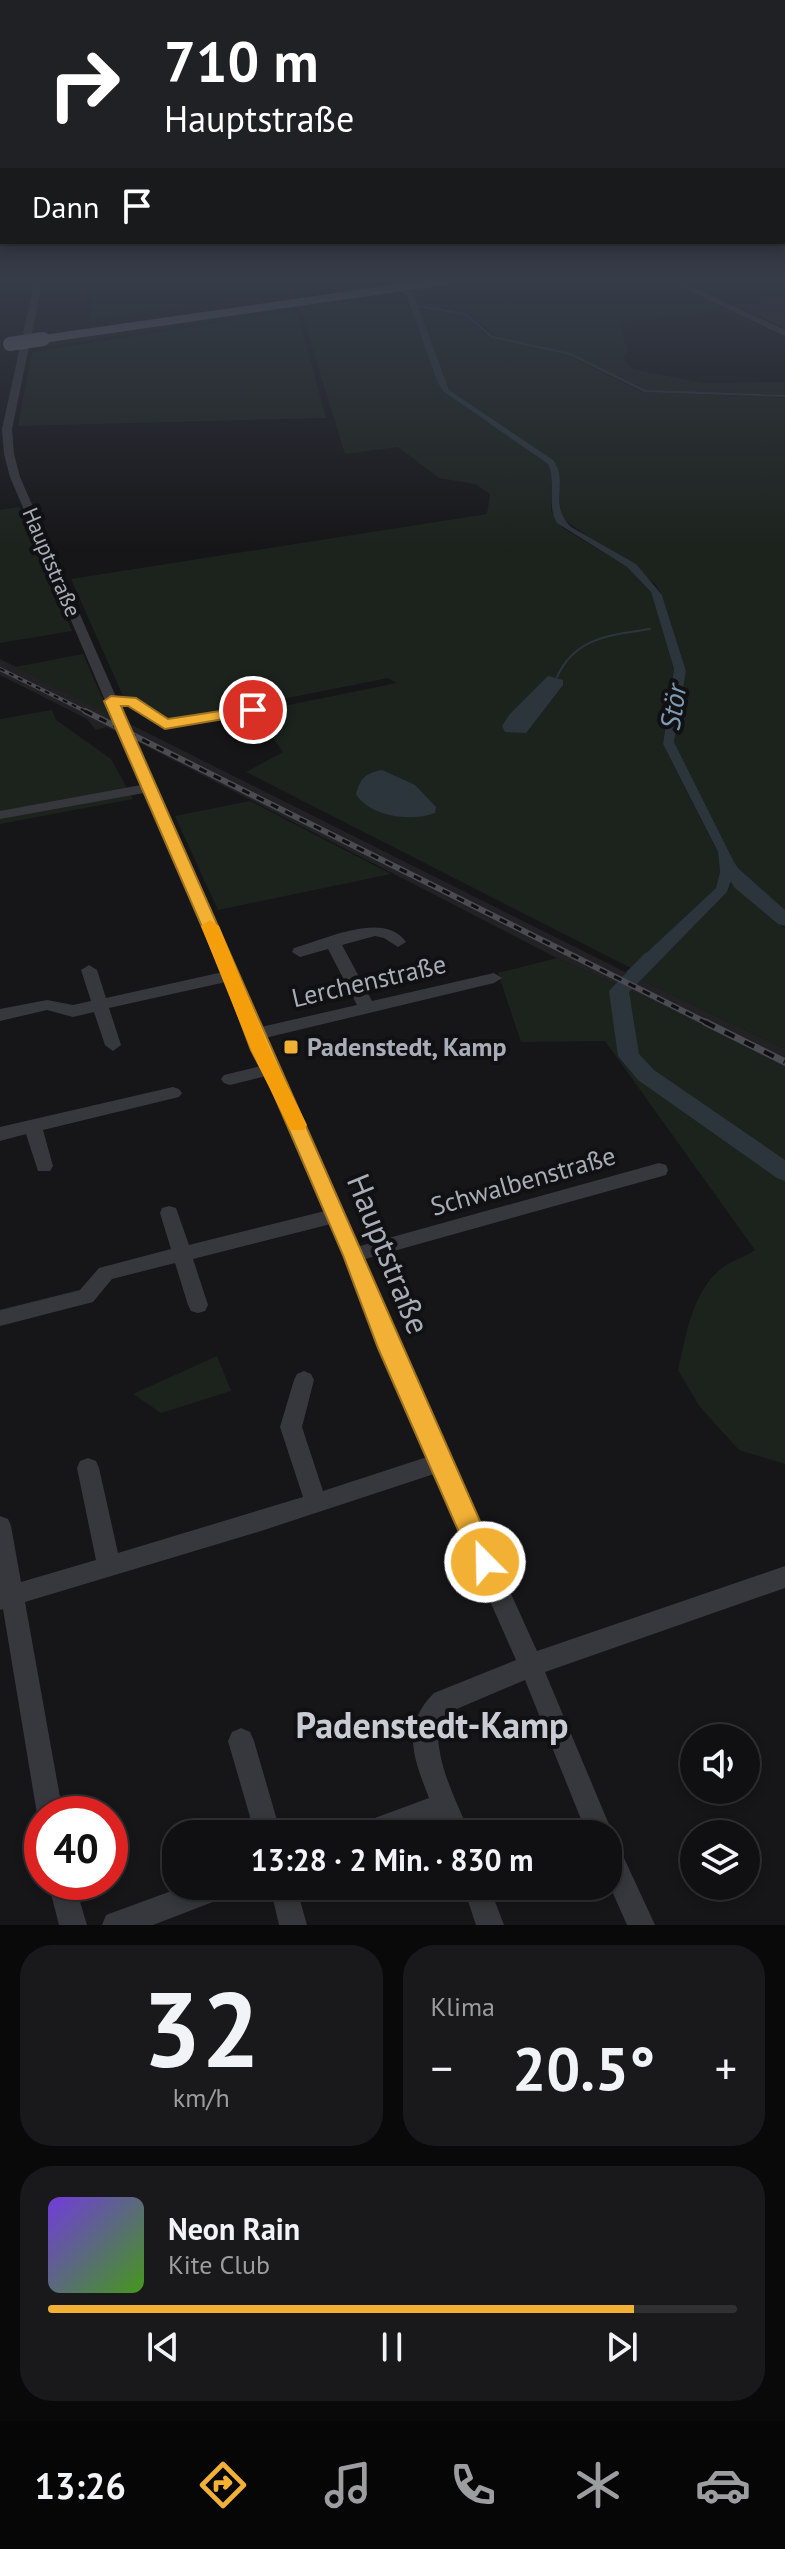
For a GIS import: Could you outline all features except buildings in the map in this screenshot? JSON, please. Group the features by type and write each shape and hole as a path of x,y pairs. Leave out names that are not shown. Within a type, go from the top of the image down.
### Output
{"street":[{"name":"Hauptstraße","path":"20,369 7,429 15,477 354,1255 389,1348 531,1666 594,1820"},
{"path":"111,701 131,701 165,724 253,710"},
{"path":"0,815 149,788"},
{"path":"300,952 383,931 398,942"},
{"path":"333,943 367,1008"},
{"path":"89,970 113,1045"},
{"path":"0,1015 47,1005 73,1011 232,975"},
{"name":"Lerchenstraße","path":"256,1034 494,978"},
{"path":"230,1079 271,1069"},
{"path":"0,1134 173,1093"},
{"path":"33,1126 44,1166"},
{"name":"Schwalbenstraße","path":"354,1255 659,1170"},
{"path":"169,1213 198,1305"},
{"path":"0,1318 86,1296 106,1273 336,1215"},
{"path":"304,1380 291,1427 316,1503"},
{"path":"6,1597 441,1462"},
{"path":"88,1468 109,1566"},
{"path":"0,1526 6,1597 47,1796"},
{"path":"452,1820 426,1745 425,1726 443,1702 531,1666 785,1577"},
{"path":"241,1741 264,1820"},
{"path":"404,1820 446,1805"},
{"path":"622,1883 641,1925"},
{"path":"66,1900 73,1925"},
{"path":"116,1925 184,1900"},
{"path":"287,1900 293,1925"},
{"path":"481,1900 490,1925"}],"shaded area":[{"path":"29,369 313,369 326,418 18,426"},
{"path":"319,369 434,369 441,388 548,464 552,476 551,511 563,528 627,567 651,592 674,669 663,744 718,853 720,872 716,888 631,968 246,772 283,752 254,712 397,683 388,678 182,719 162,718 123,696 71,579 487,514 490,494 475,484 439,478 398,447 345,454"},
{"path":"441,369 595,369 642,392 785,398 785,916 751,886 734,862 674,742 686,671 662,595 655,584 563,519 557,504 557,465 449,390"},
{"path":"602,369 632,369 703,383 785,382 785,395 647,391"},
{"path":"19,507 72,631 0,643 0,510"},
{"path":"83,654 110,716 15,667"},
{"path":"0,659 785,1049 785,1068 642,996 557,958 134,740 106,727 96,730 87,719 0,675"},
{"path":"52,710 56,720 111,759 133,799 0,824 0,719"},
{"path":"250,801 391,874 218,910 175,816"},
{"path":"733,880 751,900 785,928 785,1049 641,980 727,892"},
{"path":"557,958 642,996 785,1068 785,1464 739,1450 700,1407 678,1370 692,1315 704,1289 722,1268 755,1250 605,1041 521,1042 498,973"},
{"path":"217,1356 231,1391 161,1413 133,1394"}],"water":[{"path":"433,369 441,369 449,390 553,460 560,476 560,510 571,527 636,564 662,595 686,671 674,742 734,862 751,886 742,889 731,881 727,892 641,980 626,972 716,888 720,872 718,852 663,744 674,669 651,592 627,567 557,523 552,509 552,479 548,464 443,391"},
{"path":"548,676 563,680 563,685 526,733 505,732 502,726 509,715"},
{"path":"382,770 415,785 436,807 435,813 414,817 392,816 362,802 356,794 362,780"}],"waterway":[{"path":"600,369 645,391 785,396"},
{"path":"557,677 574,653 584,646 608,636 650,629"},
{"path":"730,868 742,884 785,920"},
{"name":"Stör","path":"652,958 619,991 629,1056 646,1075 785,1172"}],"railway":[{"path":"0,669 88,713"},
{"path":"88,713 709,1024"},
{"path":"705,1022 709,1024"},
{"path":"709,1024 785,1062"}],"slow traffic":[{"path":"210,926 261,1050 297,1125"}],"place":[{"name":"Padenstedt, Kamp","path":"291,1047"}],"district":[{"name":"Padenstedt-Kamp","path":"432,1725"}],"route":[{"path":"253,710 165,724 131,701 111,701 232,975 261,1050 281,1088 354,1255 389,1348 485,1562"}]}
